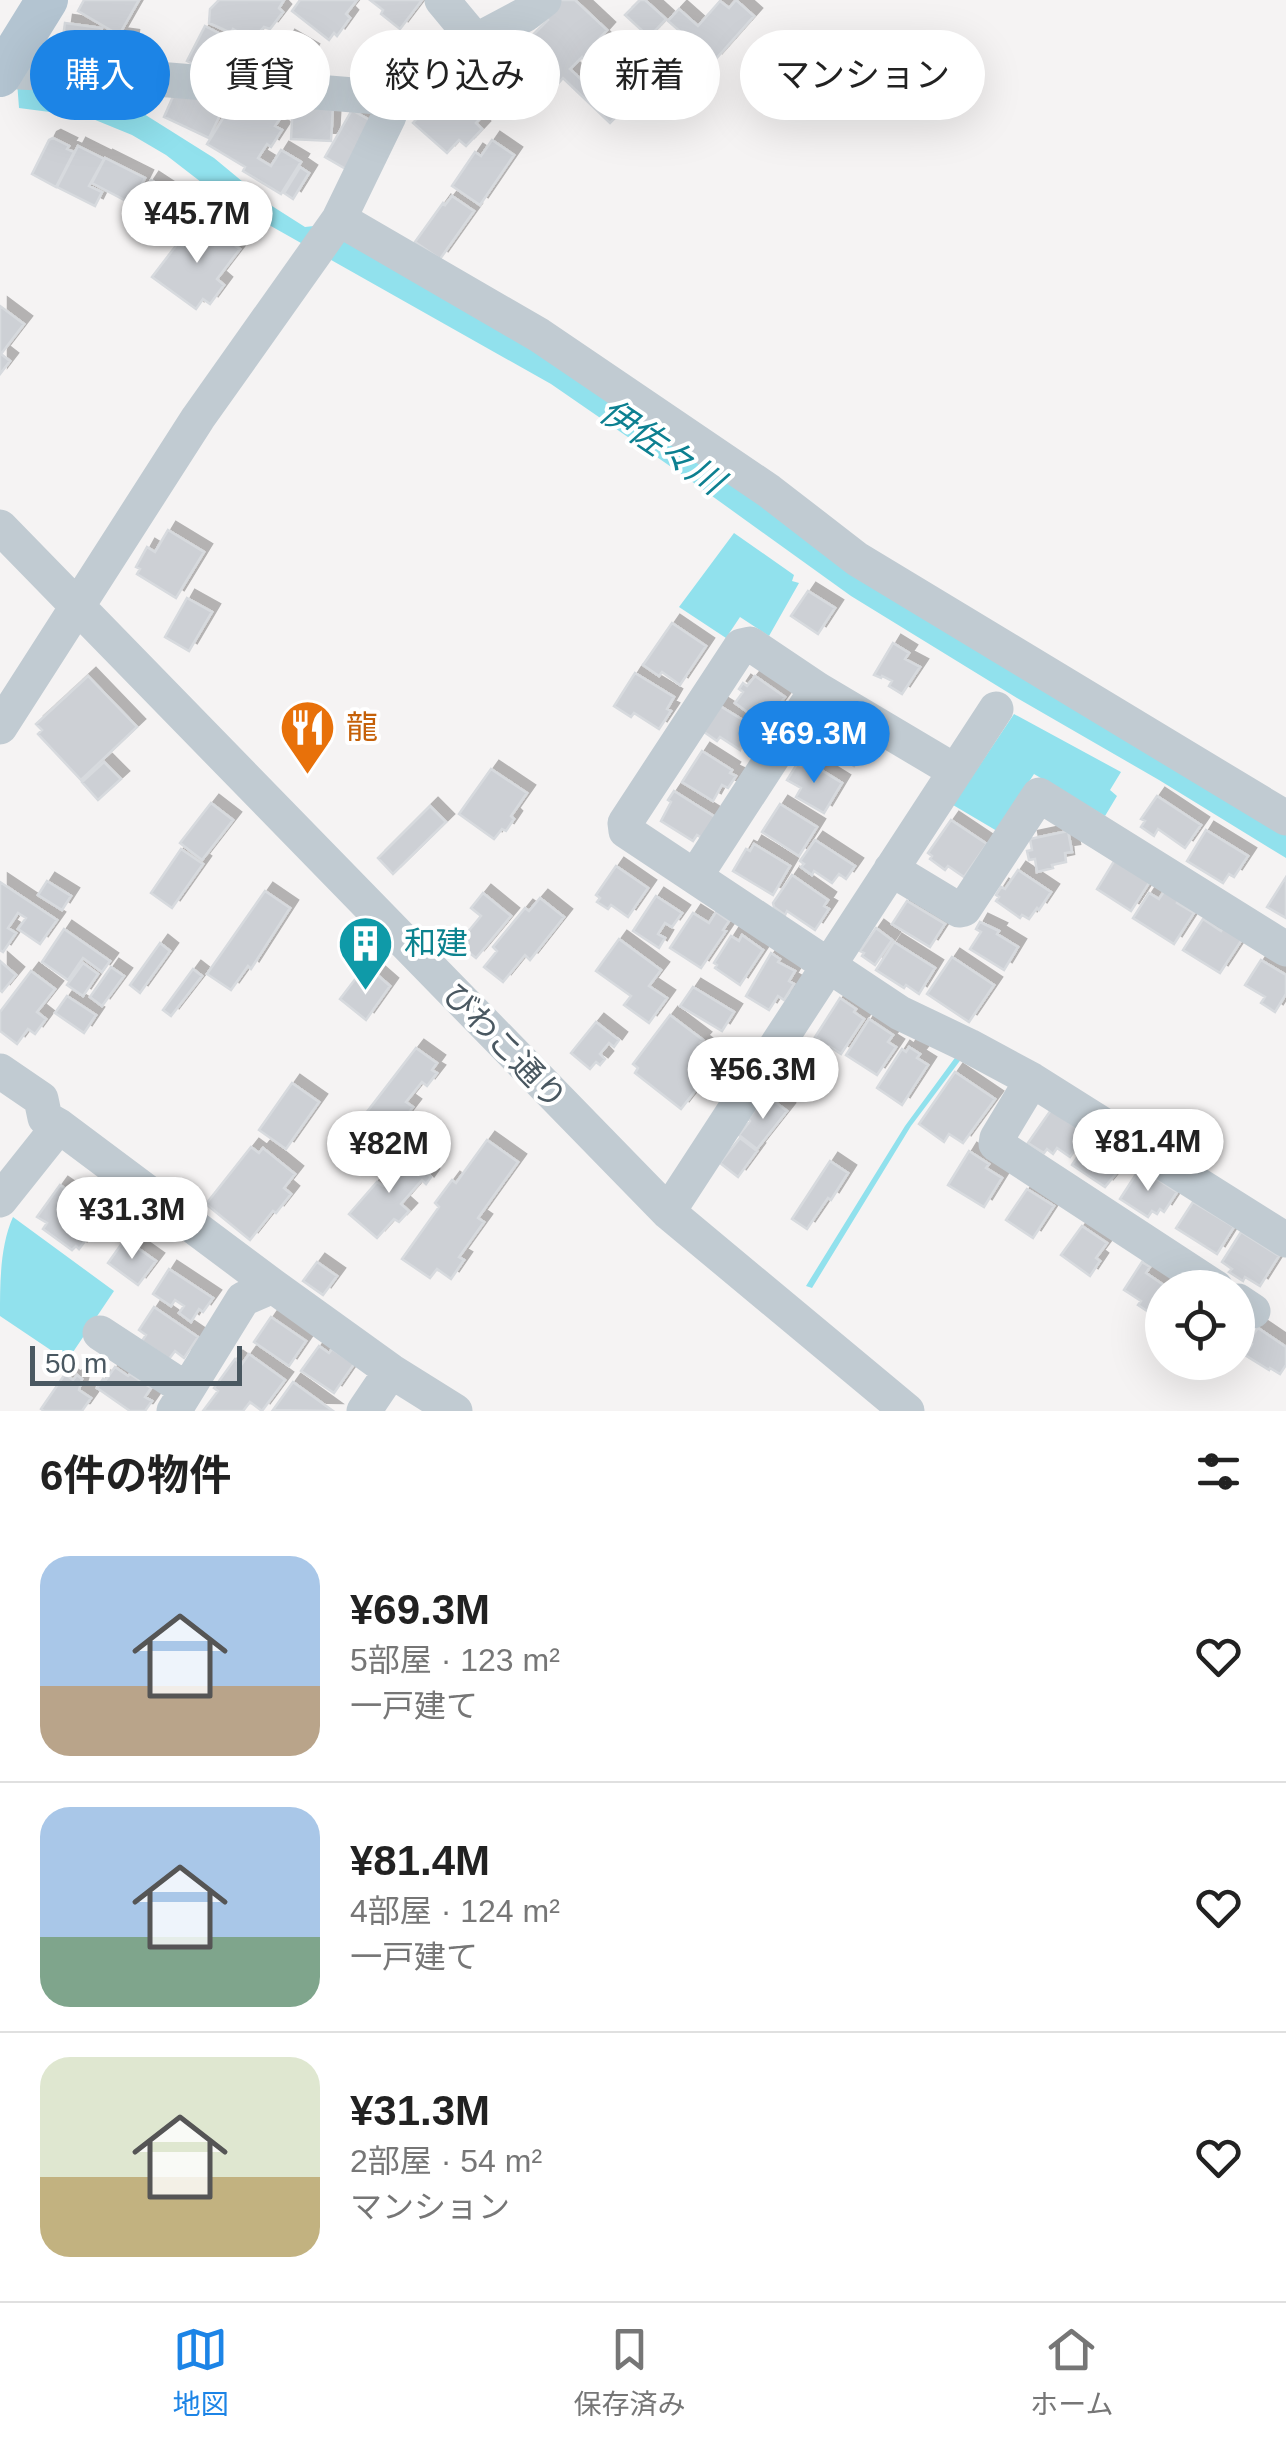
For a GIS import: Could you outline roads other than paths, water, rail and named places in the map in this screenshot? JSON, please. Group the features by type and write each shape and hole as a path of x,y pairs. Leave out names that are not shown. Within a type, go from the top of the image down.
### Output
{"main road":[{"path":"1,73 47,0"}],"street":[{"path":"442,0 467,30"},
{"path":"496,30 544,0"},
{"path":"1,73 169,80 350,95"},
{"path":"0,727 198,418 337,222 387,120"},
{"path":"337,222 538,335 769,491 857,559 1286,818"},
{"name":"びわこ通り","path":"0,527 668,1212 907,1411"},
{"path":"955,772 750,644 741,646 625,823 626,830 900,1013 1032,1080 1286,1240"},
{"path":"696,876 817,689"},
{"path":"668,1212 996,709"},
{"path":"891,869 964,910 1039,795 1286,950"},
{"path":"0,1072 40,1099 45,1118 391,1371 455,1411"},
{"path":"1032,1080 996,1144 1188,1270"},
{"path":"0,1200 59,1126"},
{"path":"100,1333 180,1400 244,1299 273,1286"},
{"path":"364,1411 391,1371"}],"water":[{"path":"17,81 30,83 30,109 19,108"},
{"name":"伊佐々川","path":"95,120 154,120 214,158 272,206 305,227 323,225 465,304 1286,829 1286,858 851,596 551,384 223,199 166,155"},
{"path":"734,533 794,575 792,581 799,583 769,636 740,617 726,638 679,607"},
{"path":"1014,714 1121,772 1110,790 1117,796 1105,816 1034,774 997,831 953,805"},
{"path":"957,1055 962,1058 911,1126 812,1288 806,1286 905,1126"},
{"path":"13,1217 114,1291 67,1361 0,1316 3,1252"}],"place":[{"name":"龍","path":"307,776"},
{"name":"和建","path":"365,992"}]}
